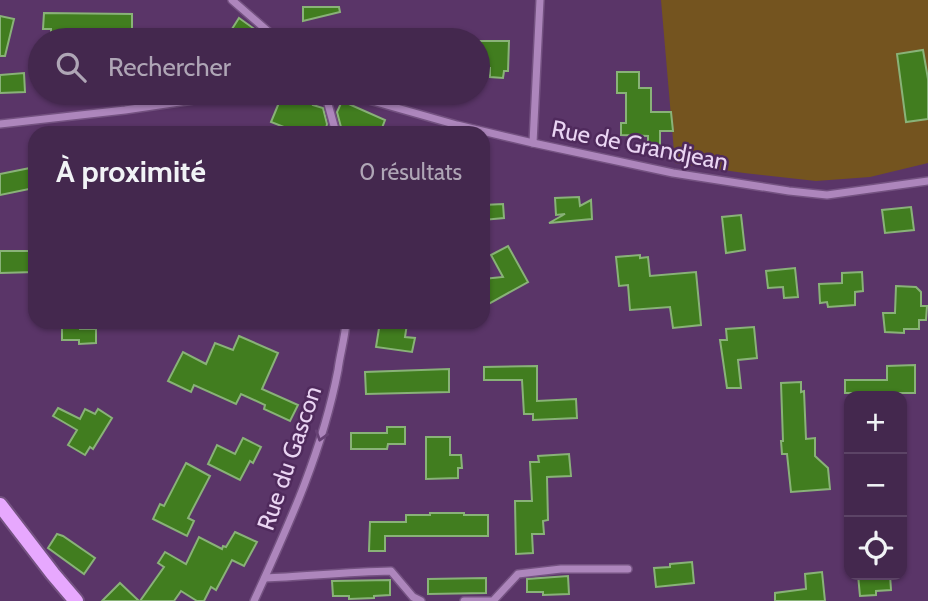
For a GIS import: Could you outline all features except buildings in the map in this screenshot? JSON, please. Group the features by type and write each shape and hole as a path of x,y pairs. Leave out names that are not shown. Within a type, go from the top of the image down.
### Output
{"street":[{"path":"232,0 264,28"},
{"path":"533,143 540,0"},
{"path":"0,124 159,105"},
{"path":"328,105 334,126"},
{"name":"Rue de Grandjean","path":"387,105 464,126"},
{"name":"Rue de Grandjean","path":"490,132 673,173 789,191 827,195 928,181"},
{"name":"Rue du Gascon","path":"254,601 309,476 332,397 345,329"},
{"path":"0,505 76,601"},
{"path":"464,601 493,601 518,574 561,569 628,569"},
{"path":"265,578 391,571 413,597 421,601"}],"shaded area":[{"path":"661,0 928,0 928,163 870,177 816,181 675,163"}]}
